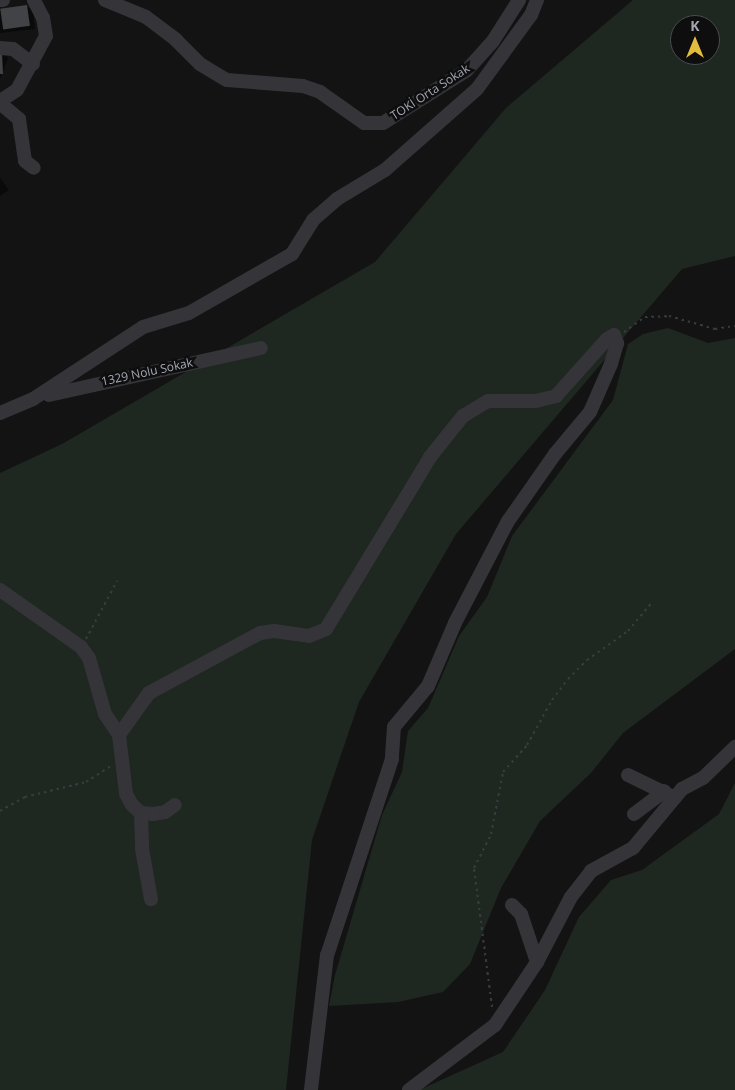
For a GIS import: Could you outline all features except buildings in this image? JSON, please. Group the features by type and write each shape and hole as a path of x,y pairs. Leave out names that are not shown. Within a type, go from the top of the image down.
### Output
{"street":[{"path":"34,0 43,18 46,36 33,64 17,90 0,102 19,119 26,160 34,168"},
{"name":"TOKİ Orta Sokak","path":"105,0 146,17 176,40 200,64 227,80 303,86 320,92 364,123 382,123 467,70 494,41 519,0"},
{"path":"0,413 34,399 143,327 189,313 292,254 313,220 337,199 385,170 477,89 531,15 537,0"},
{"path":"0,48 13,49 33,64"},
{"path":"119,735 149,693 260,633 274,631 309,636 326,629 430,457 463,416 488,400 536,400 556,396 572,381 607,339 614,336 617,343 590,412 555,454 508,521 455,623 428,686 394,727 392,759 327,955 312,1090"},
{"name":"1329 Nolu Sokak","path":"34,399 261,348"},
{"path":"0,590 81,647 89,658 105,714 119,735 126,794 141,813 144,875 151,899"},
{"path":"634,814 703,778 735,747"},
{"path":"628,775 669,795"},
{"path":"409,1090 495,1025 537,962 571,897 591,871 633,848 669,795"},
{"path":"141,813 164,812 176,805"},
{"path":"512,905 524,920 537,962"}],"path":[{"path":"617,343 634,322 645,316 669,316 715,329 735,326"},
{"path":"81,647 117,581"},
{"path":"495,1025 474,868 491,834 503,772 527,745 552,700 568,678 587,660 628,631 652,602"},
{"path":"0,811 25,797 86,782 121,759"}],"shaded area":[{"path":"633,0 735,0 735,256 682,269 456,534 359,702 312,840 286,1090 0,1090 0,473 62,444 375,262 506,108"},
{"path":"668,328 708,343 735,338 735,649 623,733 591,773 540,821 501,888 470,964 443,992 398,1002 329,1006 335,975 382,815 402,772 408,731 428,708 459,636 487,597 512,536 613,400 628,344 643,334"},
{"path":"735,783 735,1090 419,1090 503,1052 545,990 579,917 611,880 642,870 719,814"}]}
